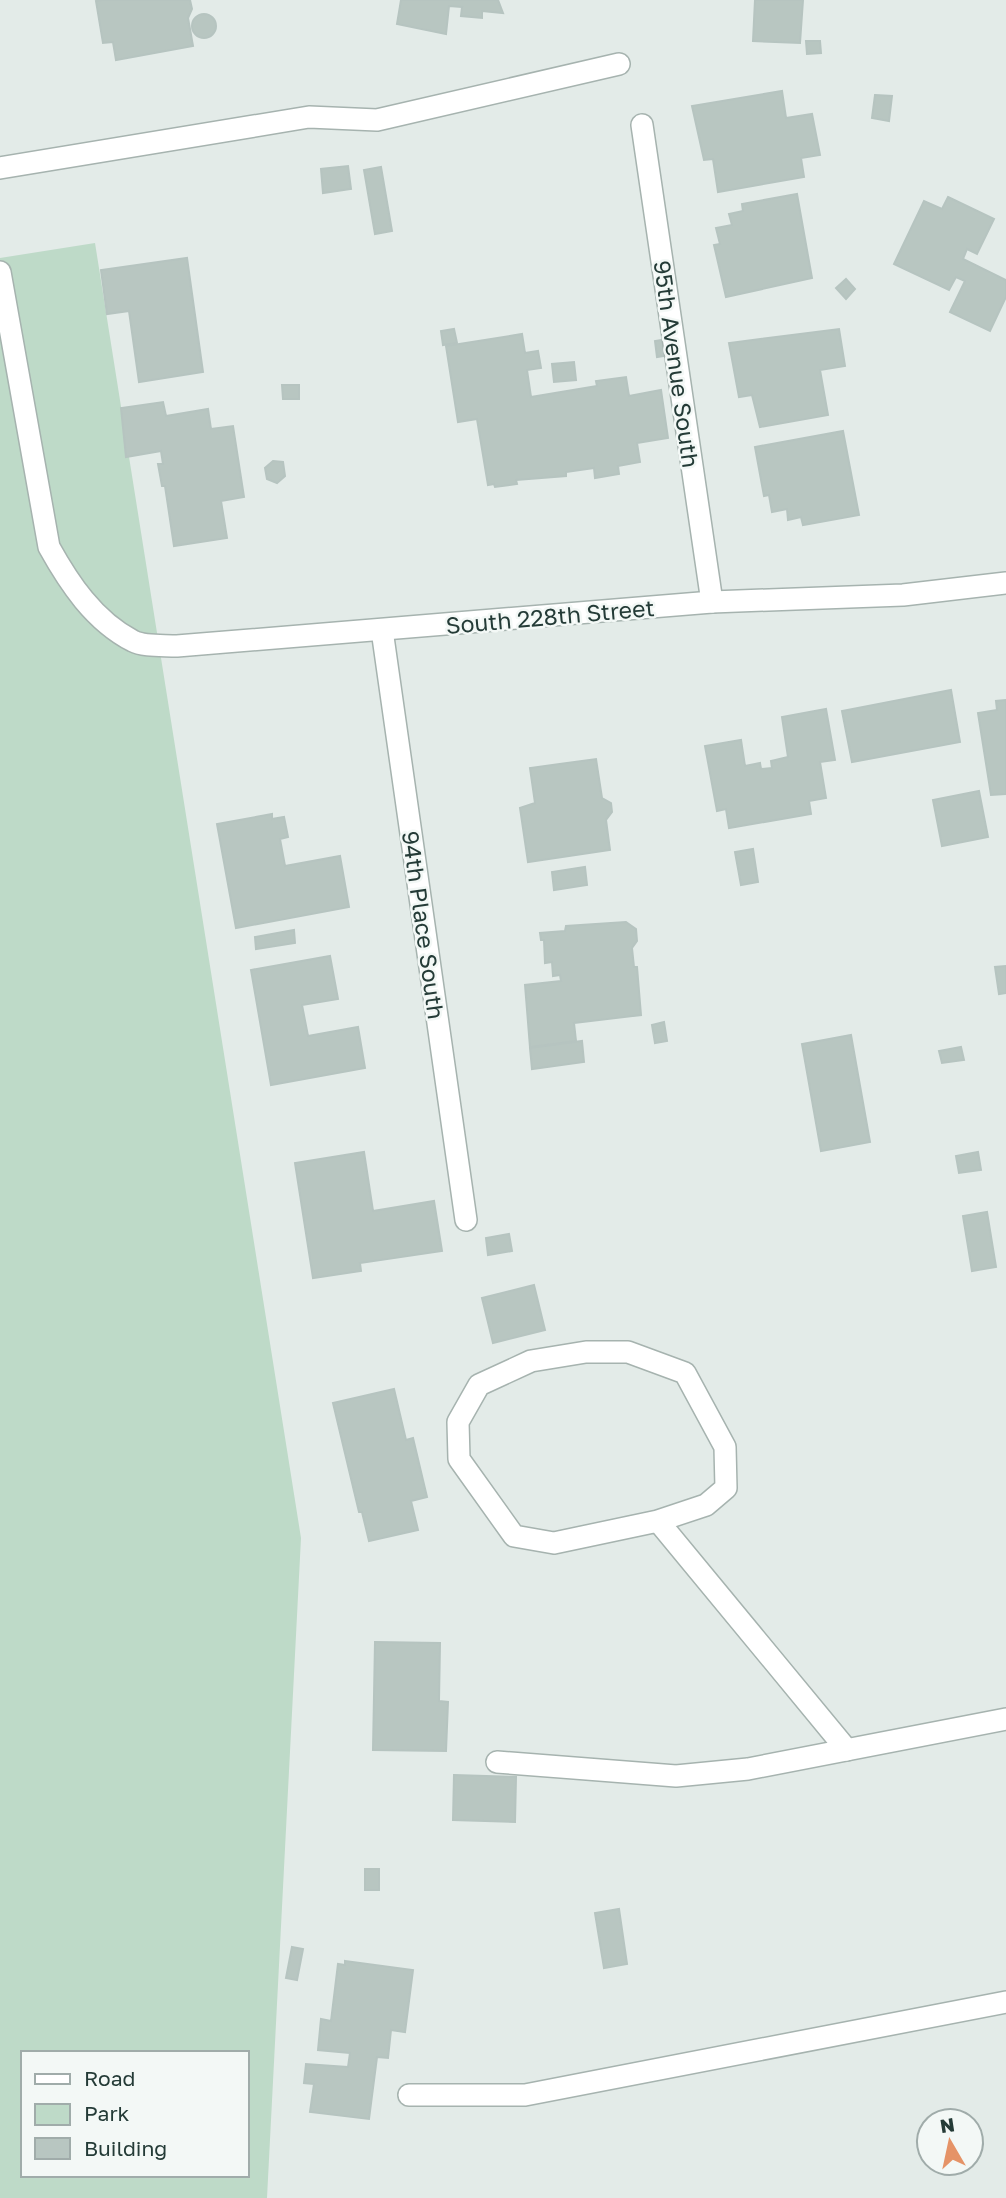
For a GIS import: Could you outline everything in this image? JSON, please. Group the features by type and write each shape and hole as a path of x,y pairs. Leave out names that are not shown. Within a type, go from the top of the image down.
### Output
{"street":[{"path":"0,167 309,117 377,120 620,64"},
{"name":"95th Avenue South","path":"642,125 712,602"},
{"name":"South 228th Street","path":"0,272 49,547 72,587 103,619 135,642 177,646 712,602 903,595 1006,583"},
{"name":"94th Place South","path":"382,630 466,1220"},
{"path":"586,1352 628,1352 685,1373 725,1447 726,1488 706,1505 658,1521 554,1543 514,1536 459,1459 458,1422 480,1385 531,1361 586,1352"},
{"path":"658,1521 846,1750"},
{"path":"497,1762 676,1776 748,1769 1006,1719"},
{"path":"409,2095 525,2095 1006,2002"}],"green space":[{"path":"95,243 301,1538 267,2198 0,2198 0,258"}],"building":[{"path":"190,0 192,9 188,18 193,46 116,60 113,42 103,43 96,1"},
{"path":"401,0 498,0 503,13 482,11 482,18 461,16 462,7 449,6 446,34 397,24"},
{"path":"755,0 803,0 800,43 753,41"},
{"path":"204,14 213,17 216,26 213,35 204,38 195,35 192,26 195,17"},
{"path":"806,41 820,41 821,53 807,54"},
{"path":"782,91 786,118 812,114 820,155 801,158 804,177 718,192 713,159 704,160 692,106"},
{"path":"875,95 892,96 889,121 872,118"},
{"path":"348,166 351,189 323,193 321,169"},
{"path":"381,167 392,231 375,234 364,170"},
{"path":"797,194 812,278 726,297 714,245 720,244 716,228 732,225 729,214 743,211 742,204"},
{"path":"948,197 994,219 977,254 967,249 963,259 1006,280 1006,297 990,331 950,312 965,281 956,277 949,290 894,264 924,201 942,209"},
{"path":"187,258 203,372 139,382 129,311 107,314 101,270"},
{"path":"846,279 855,289 846,299 836,288"},
{"path":"454,329 457,343 443,345 441,331"},
{"path":"839,329 845,366 820,370 828,415 760,427 752,395 739,397 729,343"},
{"path":"522,334 525,353 538,351 541,368 527,370 531,397 597,386 596,381 626,377 629,396 661,390 668,438 637,443 640,462 618,466 619,474 595,478 594,468 566,472 566,476 516,480 517,484 495,487 494,484 488,485 477,419 458,422 446,346"},
{"path":"662,340 664,356 657,357 655,341"},
{"path":"574,362 576,380 554,382 552,364"},
{"path":"282,385 299,385 299,399 283,399"},
{"path":"163,402 166,416 208,409 211,429 233,426 244,497 221,501 227,538 174,546 165,486 162,486 158,464 163,464 161,451 126,457 121,408"},
{"path":"843,431 859,515 803,525 801,517 788,520 787,509 772,512 769,495 764,496 755,447"},
{"path":"273,461 283,462 285,476 277,483 267,479 265,468"},
{"path":"951,690 960,742 852,762 842,711"},
{"path":"1006,700 1006,794 991,795 978,713 997,710 996,701"},
{"path":"826,709 835,760 820,762 826,798 809,801 811,814 729,828 726,809 717,811 705,746 741,740 745,766 760,763 761,769 772,768 771,761 788,757 782,717"},
{"path":"596,759 602,798 611,803 612,812 606,820 610,850 528,862 520,808 535,803 530,768"},
{"path":"979,791 988,837 942,846 933,800"},
{"path":"272,814 272,819 284,817 288,837 280,839 285,866 340,856 349,907 236,928 217,824"},
{"path":"753,849 758,882 741,885 735,852"},
{"path":"585,867 587,885 554,890 552,872"},
{"path":"626,922 636,929 637,941 632,948 634,967 637,967 641,1015 574,1023 576,1041 530,1047 525,985 561,981 560,975 553,976 552,962 545,963 544,940 541,940 540,933 565,931 566,926"},
{"path":"294,930 295,943 256,949 255,937"},
{"path":"330,956 338,999 302,1005 308,1036 358,1027 365,1068 271,1085 251,970"},
{"path":"1006,966 1006,993 999,994 995,967"},
{"path":"664,1022 667,1041 655,1043 652,1025"},
{"path":"851,1035 870,1142 821,1151 802,1044"},
{"path":"582,1041 584,1062 532,1069 530,1048"},
{"path":"961,1047 964,1060 942,1063 939,1051"},
{"path":"364,1152 373,1211 434,1201 442,1251 360,1263 361,1271 313,1278 295,1163"},
{"path":"978,1152 981,1170 959,1173 956,1156"},
{"path":"987,1212 996,1267 972,1271 963,1216"},
{"path":"509,1234 512,1251 488,1255 486,1238"},
{"path":"534,1285 545,1330 493,1343 482,1298"},
{"path":"394,1389 406,1440 413,1438 427,1497 411,1501 418,1530 369,1541 362,1512 359,1512 333,1403"},
{"path":"375,1642 440,1643 439,1701 448,1702 446,1751 373,1750"},
{"path":"454,1775 516,1777 515,1822 453,1820"},
{"path":"365,1869 379,1869 379,1890 365,1890"},
{"path":"619,1909 627,1964 604,1968 595,1913"},
{"path":"292,1947 303,1949 297,1980 286,1978"},
{"path":"345,1961 413,1970 405,2032 391,2030 388,2058 377,2057 369,2119 310,2112 314,2084 304,2083 306,2064 348,2067 350,2053 318,2050 321,2019 331,2021 338,1964 345,1965"}]}
